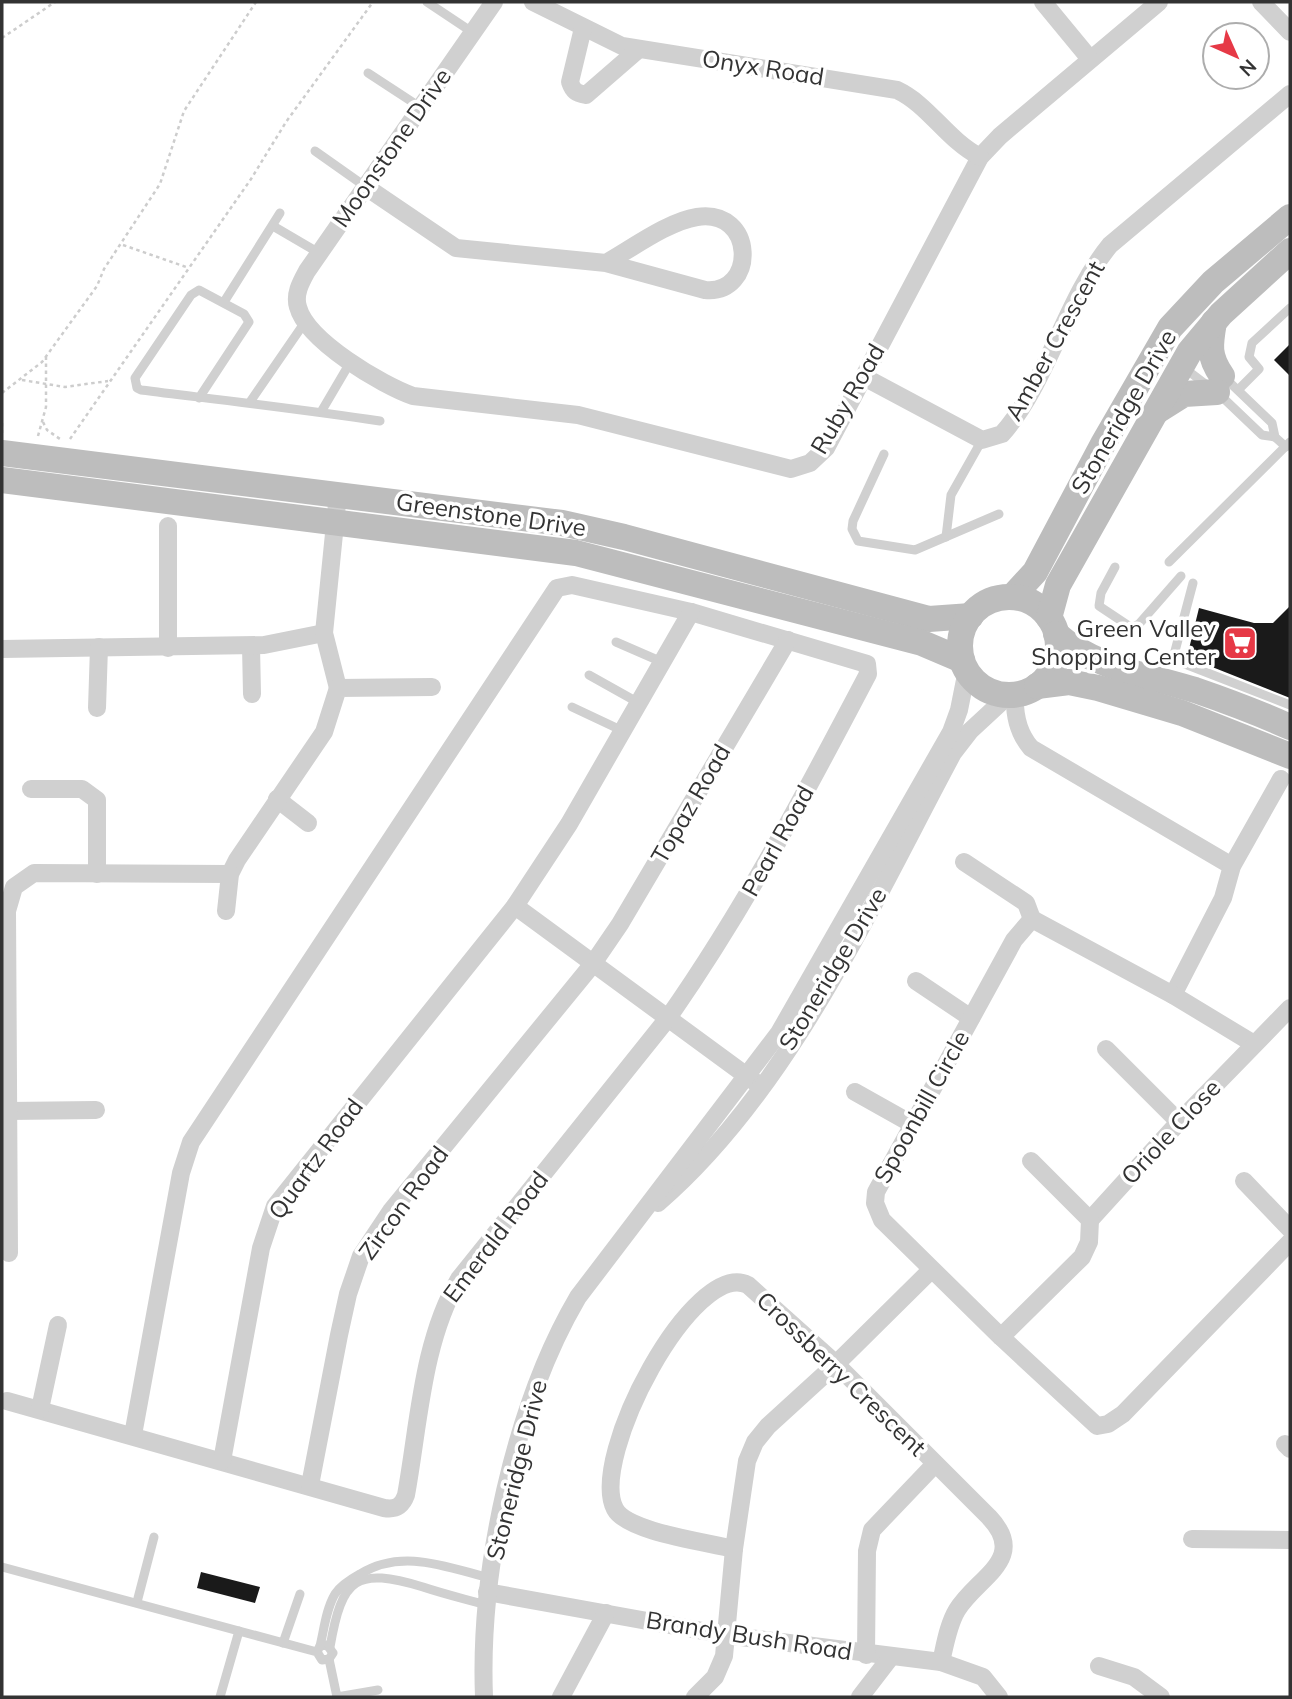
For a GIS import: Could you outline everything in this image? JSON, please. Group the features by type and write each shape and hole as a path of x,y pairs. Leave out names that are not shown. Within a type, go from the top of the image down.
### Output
{"main road":[{"name":"Stoneridge Drive","path":"1012,597 1035,572 1158,346 1186,309 1239,258 1290,217"},
{"name":"Stoneridge Drive","path":"1053,626 1058,585 1154,413 1207,370 1214,322 1290,251"},
{"path":"1154,413 1184,394 1207,370 1214,322"},
{"path":"1103,444 1128,422 1173,352 1184,347 1207,370"},
{"name":"Greenstone Drive","path":"2,453 562,523 624,537 929,619 971,616"},
{"name":"Greenstone Drive","path":"2,480 586,555 922,643 964,665"},
{"path":"1285,768 1182,713 1098,688 1069,682 1020,691 987,689 964,665 961,639 971,616 989,601 1012,597 1031,602 1071,647 1094,659 1196,691 1290,727"},
{"path":"1020,691 1048,675 1055,660 1053,626"}],"street":[{"name":"Moonstone Drive","path":"305,322 299,311 297,298 301,282 494,2"},
{"name":"Onyx Road","path":"533,2 612,43 885,86 913,99 953,141 980,157"},
{"path":"1042,2 1090,59"},
{"name":"Ruby Road","path":"305,322 351,361 388,387 413,396 578,415 791,469 818,457 864,377 980,157 1000,136 1159,2"},
{"path":"1261,2 1290,32"},
{"path":"583,28 570,82 573,90 579,94 586,95 639,49"},
{"name":"Amber Crescent","path":"864,377 982,440 1002,434 1011,424 1090,274 1110,245 1290,94"},
{"path":"366,187 456,248 606,263 716,291 725,288 739,272 743,246 740,235 732,225 720,219 698,216 678,223 606,263"},
{"path":"226,911 230,874 254,831 324,732 338,688 324,633 338,495"},
{"path":"168,526 168,648"},
{"path":"133,1435 181,1173 191,1142 557,588 564,585 691,612 788,640"},
{"path":"691,612 569,824 515,906 754,1082"},
{"path":"2,649 251,646 324,633"},
{"name":"Pearl Road","path":"668,1018 720,942 775,850 868,674 867,664 860,660 788,640"},
{"name":"Topaz Road","path":"592,965 620,923 788,640"},
{"path":"251,646 252,694"},
{"path":"97,708 99,647"},
{"name":"Stoneridge Drive","path":"484,1697 488,1591 520,1440 543,1366 578,1297 631,1226 694,1168 743,1112 754,1082 951,732 959,710 964,665"},
{"path":"338,688 432,687"},
{"path":"1020,691 1014,712 1023,738 1031,748 1232,866"},
{"name":"Stoneridge Drive","path":"754,1082 843,959 953,753 970,732 1020,691"},
{"path":"1173,995 1223,898 1232,866 1285,768"},
{"path":"31,789 82,789 97,800 97,874"},
{"path":"277,799 308,823"},
{"path":"964,862 1026,902 1032,919 1173,995 1254,1044 1290,1008"},
{"path":"9,1253 5,1181 8,1111 8,899 22,878 34,873 230,874"},
{"name":"Quartz Road","path":"222,1461 261,1248 275,1206 515,906"},
{"name":"Spoonbill Circle","path":"1032,919 1021,928 876,1192 875,1203 882,1220 1086,1419 1097,1426 1108,1424 1123,1415 1290,1242"},
{"name":"Zircon Road","path":"310,1485 343,1314 361,1256 391,1211 592,965"},
{"path":"916,981 971,1018"},
{"name":"Emerald Road","path":"310,1485 391,1509 401,1505 406,1495 434,1338 448,1298 459,1279 668,1018"},
{"name":"Oriole Close","path":"1090,1220 1254,1044"},
{"path":"1107,1049 1179,1122"},
{"path":"855,1092 912,1124"},
{"path":"8,1111 96,1110"},
{"path":"1001,1337 1082,1257 1089,1242 1090,1220 1031,1161"},
{"path":"1244,1181 1290,1229"},
{"path":"695,1697 719,1671 724,1656 734,1549 747,1461 755,1442 768,1426 836,1364 931,1270"},
{"name":"Crossberry Crescent","path":"734,1549 640,1527 616,1511 610,1494 610,1477 622,1428 638,1388 705,1295 731,1282 748,1285 836,1364 997,1525 1004,1545 999,1564 964,1601 953,1617 941,1662"},
{"path":"40,1409 58,1325"},
{"path":"7,1401 310,1485"},
{"path":"866,1654 867,1551 872,1530 934,1464"},
{"path":"1192,1539 1290,1540"},
{"name":"Brandy Bush Road","path":"488,1591 725,1635 890,1658 941,1662 984,1677 999,1697"},
{"path":"587,1610 591,1635"},
{"path":"561,1697 591,1635 606,1613"},
{"path":"860,1697 890,1658"},
{"path":"1099,1666 1134,1677 1161,1697"}],"lane":[{"path":"427,2 472,32"},
{"path":"368,73 421,107"},
{"path":"315,151 366,187"},
{"path":"224,302 280,213"},
{"path":"273,226 319,253"},
{"path":"199,398 248,325 246,316 203,291 195,291 135,377 135,385 141,390 199,398 250,402 380,421"},
{"path":"1207,370 1259,369 1250,356 1252,343 1290,308"},
{"path":"250,402 305,322"},
{"path":"321,412 351,361"},
{"path":"1169,562 1288,444 1275,437 1262,435 1207,370"},
{"path":"1207,370 1272,423 1275,437"},
{"path":"946,537 951,495 982,440"},
{"path":"884,454 853,521 852,529 858,541 906,551 999,514"},
{"path":"1115,567 1099,599 1099,606 1132,628 1139,624 1181,576"},
{"path":"1193,583 1175,651 1177,661 1290,705"},
{"path":"616,642 662,662"},
{"path":"589,675 639,703"},
{"path":"572,707 622,731"},
{"path":"137,1602 154,1537"},
{"path":"323,1648 334,1597 348,1581 377,1564 391,1560 413,1560 488,1591"},
{"path":"2,1567 283,1643 323,1648 333,1653 329,1659 337,1697 379,1690"},
{"path":"329,1659 319,1658 342,1599 348,1589 367,1578 392,1577 488,1591"},
{"path":"283,1643 300,1594"},
{"path":"220,1697 239,1631"}],"path":[{"path":"2,38 55,2"},
{"path":"2,393 46,356 97,286 160,184 184,111 256,2"},
{"path":"43,422 59,439 70,441 251,179 286,122 373,2"},
{"path":"121,244 189,268"},
{"path":"29,456 43,422 46,356"},
{"path":"21,379 65,387 103,384 111,380"}],"building":[{"path":"1290,344 1290,376 1274,360"},
{"name":"Green Valley Shopping Center","path":"1290,606 1290,698 1187,657 1199,608 1254,623 1273,623"},
{"path":"201,1572 260,1587 255,1603 197,1588"}],"place":[{"name":"Green Valley Shopping Center","path":"1240,643"}]}
